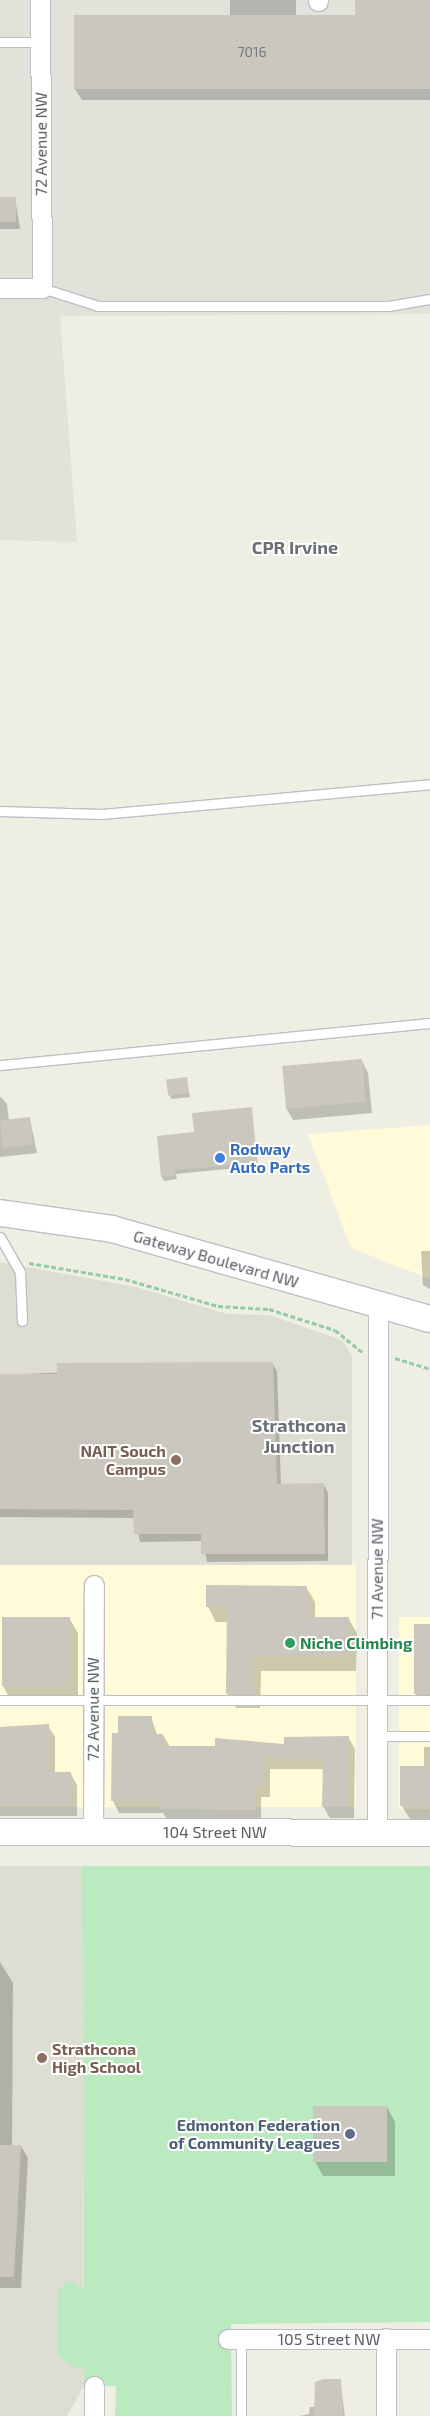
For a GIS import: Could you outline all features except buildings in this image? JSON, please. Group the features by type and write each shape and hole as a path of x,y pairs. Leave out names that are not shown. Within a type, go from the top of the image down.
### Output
{"main road":[{"name":"Gateway Boulevard NW","path":"0,1213 112,1229 378,1306 430,1319"},
{"name":"104 Street NW","path":"0,1832 430,1833"}],"street":[{"name":"72 Avenue NW","path":"40,0 42,288"},
{"path":"0,288 42,288"},
{"name":"71 Avenue NW","path":"376,1832 378,1736 378,1306"},
{"name":"72 Avenue NW","path":"93,1832 94,1585"},
{"path":"386,2338 386,2416"},
{"name":"105 Street NW","path":"234,2339 430,2339"},
{"path":"94,2386 94,2416"}],"lane":[{"path":"0,42 40,42"},
{"path":"42,288 98,306 388,306 430,299"},
{"path":"0,812 102,814 430,784"},
{"path":"0,1065 430,1023"},
{"path":"0,1237 20,1272 22,1320"},
{"path":"0,1700 430,1700"},
{"path":"378,1736 430,1736"},
{"path":"234,2339 241,2416"}],"path":[{"path":"23,1262 125,1279 218,1306 268,1309 340,1333 356,1352"},
{"path":"398,1359 430,1370"}],"shaded area":[{"path":"0,0 430,0 430,314 60,316 77,542 0,540"},
{"path":"430,1125 430,1279 351,1248 308,1134"},
{"name":"NAIT Souch Campus","path":"0,1262 136,1287 227,1314 269,1315 342,1340 352,1356 352,1565 0,1565"},
{"path":"0,1563 356,1563 356,1807 0,1807"},
{"path":"399,1617 430,1617 430,1809 399,1809"},
{"name":"Strathcona High School","path":"0,1866 82,1866 84,2386 67,2416 0,2416"}],"green space":[{"path":"82,1866 430,1866 430,2322 231,2324 232,2416 115,2416 116,2386 84,2386 84,2366 75,2368 58,2356 58,2291 69,2280 84,2289"}],"place":[{"name":"Rodway Auto Parts","path":"220,1158"},
{"name":"NAIT Souch Campus","path":"176,1460"},
{"name":"Niche Climbing","path":"290,1643"},
{"name":"Strathcona High School","path":"42,2058"},
{"name":"Edmonton Federation of Community Leagues","path":"350,2134"}],"district":[{"name":"CPR Irvine","path":"295,547"},
{"name":"Strathcona Junction","path":"299,1436"}]}
